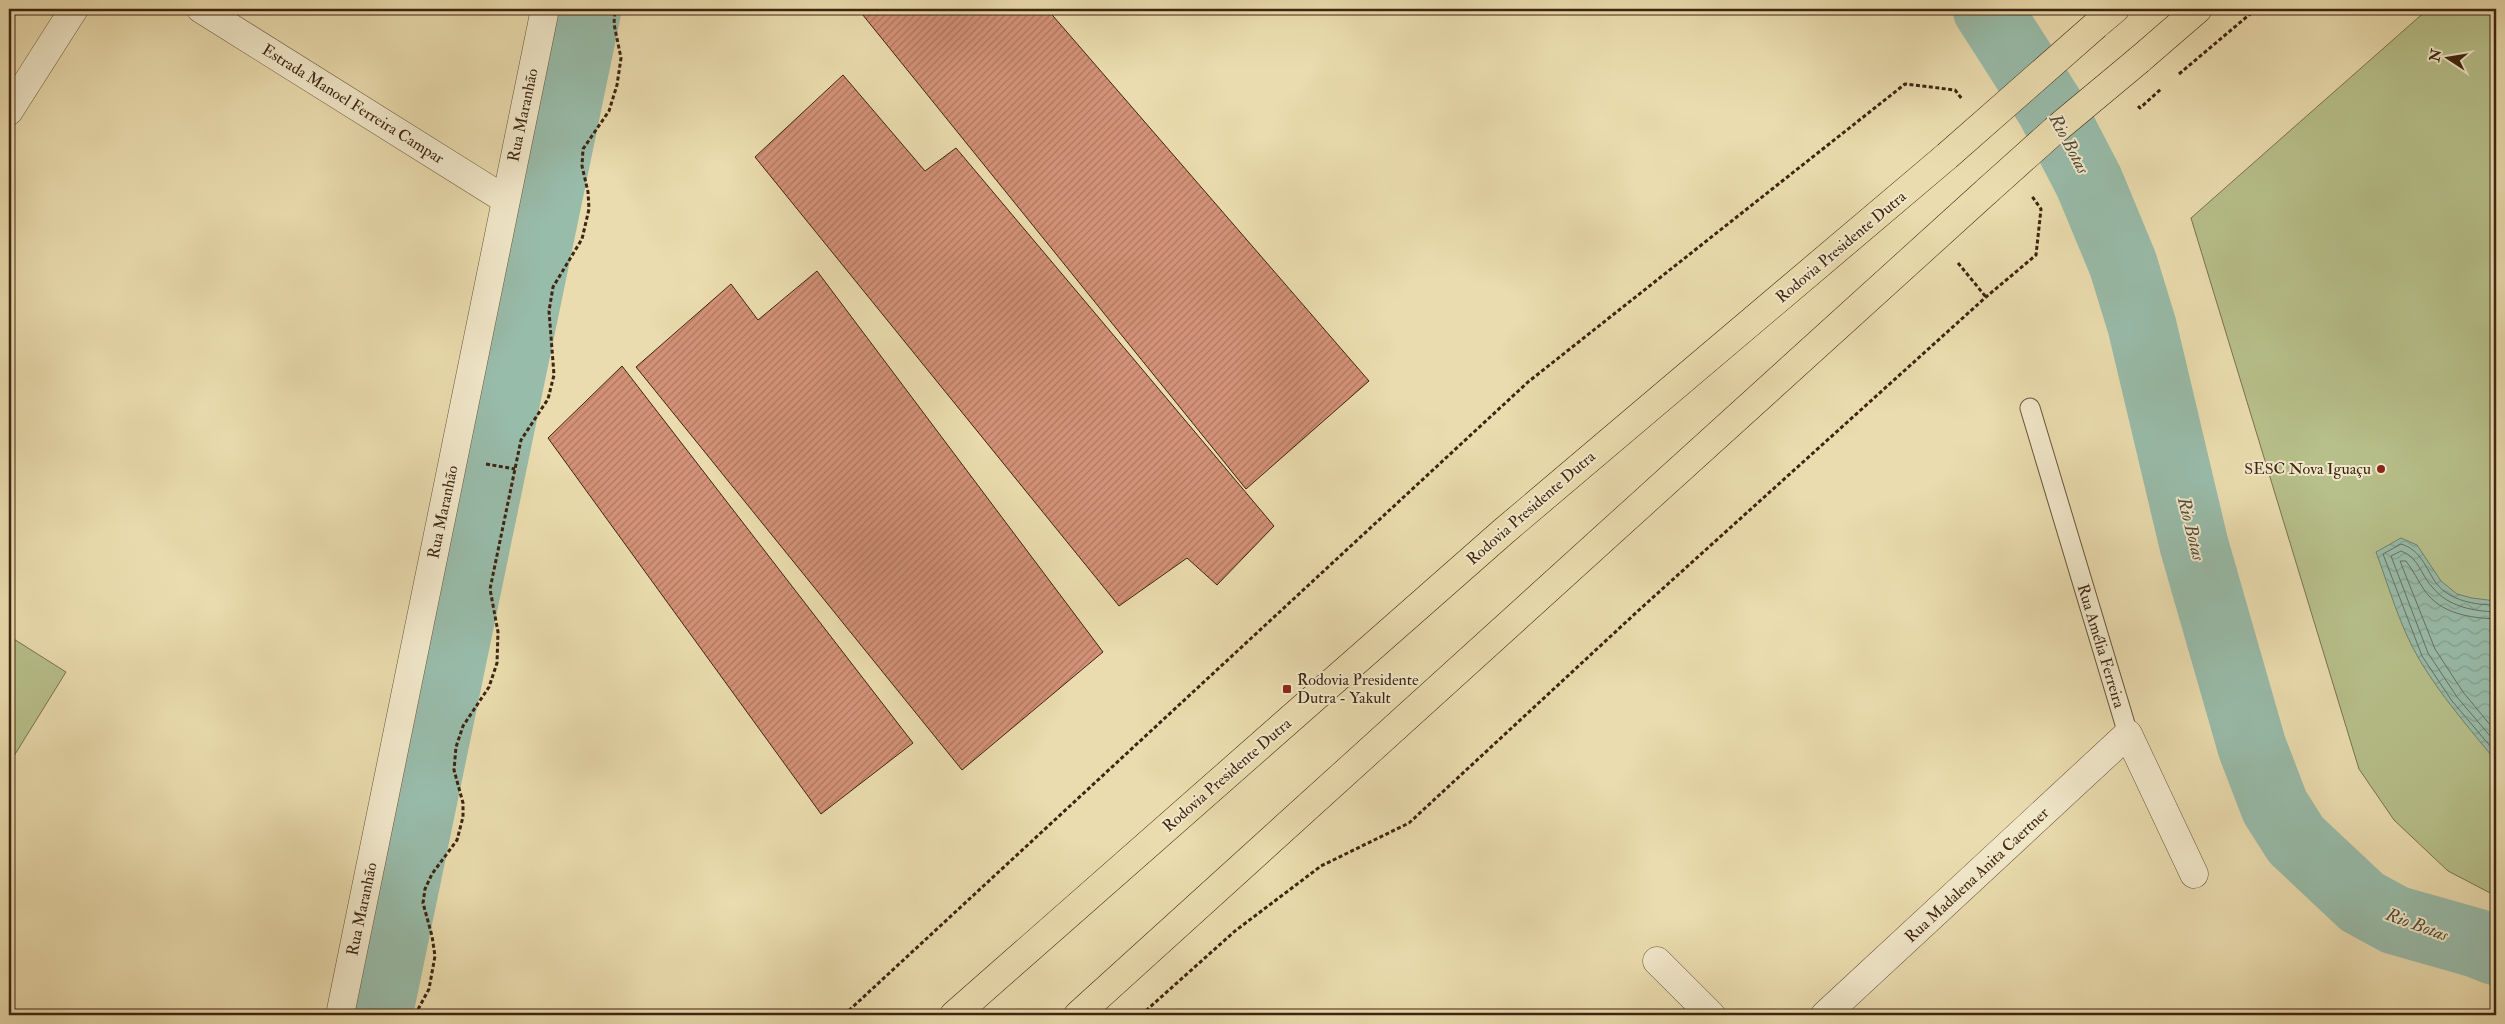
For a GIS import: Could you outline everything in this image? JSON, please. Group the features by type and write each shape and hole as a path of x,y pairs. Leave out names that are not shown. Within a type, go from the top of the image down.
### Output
{"highway":[{"path":"1078,1015 1988,190 2055,130 2198,9"},
{"name":"Rodovia Presidente Dutra","path":"954,1015 1504,531 1948,156 2106,17"}],"street":[{"path":"9,111 74,9"},
{"name":"Estrada Manoel Ferreira Campar","path":"201,9 506,200"},
{"name":"Rua Maranhão","path":"340,1015 545,9"},
{"name":"Rua Amélia Ferreira","path":"2128,734 2194,874"},
{"name":"Rua Madalena Anita Caertner","path":"1826,1015 2128,734"},
{"path":"1658,961 1711,1015"}],"lane":[{"name":"Rua Amélia Ferreira","path":"2030,408 2128,734"}],"path":[{"path":"415,1015 429,989 434,956 432,936 423,902 426,888 432,874 456,840 464,817 461,795 455,776 454,760 456,747 463,726 489,687 497,663 498,632 490,589 522,436 541,413 551,389 554,375 554,350 550,311 553,287 560,273 580,246 586,224 588,192 582,166 583,149 609,111 617,85 621,58 614,24 615,9"},
{"path":"2172,79 2256,9"},
{"path":"844,1015 1528,382 1905,84 1955,90 1967,106"},
{"path":"2140,108 2166,85"},
{"path":"1141,1015 1235,931 1321,866 1409,823 1638,610 1986,297 2036,255 2042,210 2030,194"},
{"path":"1955,259 1986,297"},
{"path":"506,468 515,469"}],"green space":[{"name":"SESC Nova Iguaçu","path":"2428,9 2496,9 2496,896 2448,871 2394,820 2359,769 2191,218"},
{"path":"9,636 66,672 9,764"}],"water":[{"path":"2401,538 2417,545 2441,581 2457,594 2496,601 2496,761 2437,686 2419,659 2406,634 2376,552"}],"building":[{"path":"858,9 1047,9 1369,381 1246,489"},
{"path":"843,75 925,171 956,148 1274,526 1217,585 1187,558 1119,606 755,157"},
{"path":"817,271 1103,652 962,770 636,367 731,284 758,320"},
{"path":"622,366 913,743 821,814 548,438"}],"waterway":[{"path":"378,1015 587,9"},
{"name":"Rio Botas","path":"1987,9 2051,109 2089,182 2123,264 2142,326 2194,545 2252,747 2275,807 2296,840 2362,902 2395,920 2476,943 2496,951"}],"place":[{"name":"SESC Nova Iguaçu","path":"2381,469"},
{"name":"Rodovia Presidente Dutra - Yakult","path":"1287,689"}]}
